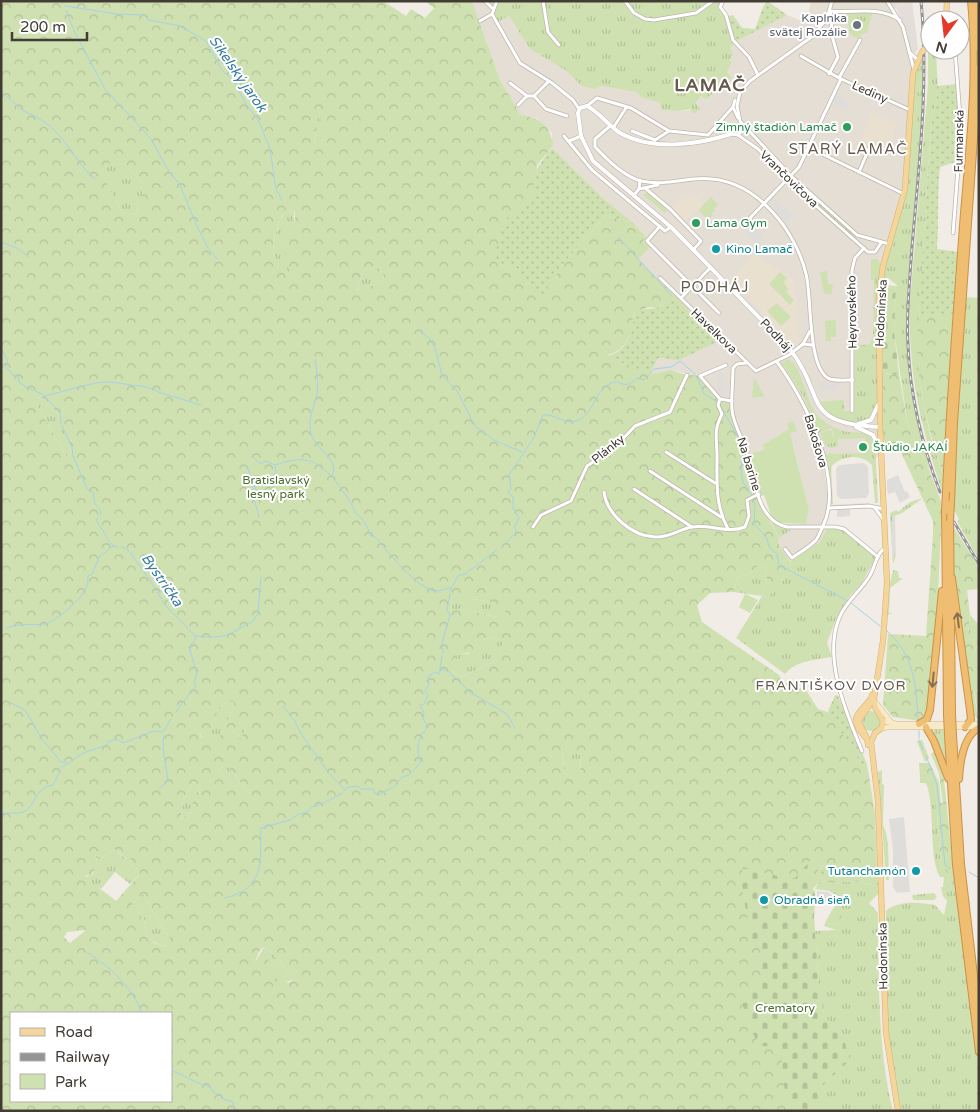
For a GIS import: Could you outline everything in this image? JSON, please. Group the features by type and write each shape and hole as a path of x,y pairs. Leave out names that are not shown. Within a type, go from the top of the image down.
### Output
{"highway":[{"path":"971,1 974,56 973,102 951,423 950,735 962,919 979,1052"},
{"path":"976,1 979,49"},
{"path":"951,423 979,67"},
{"path":"950,714 945,582 946,492 951,434"},
{"path":"950,565 970,710 967,725"},
{"path":"945,582 941,594 930,710 927,719 919,726 934,741 954,790 967,926 979,1018"},
{"path":"954,790 967,740 979,725 970,710"}],"main road":[{"name":"Hodonínska","path":"878,801 868,744 865,732 860,727 859,720 873,699 880,661 887,582 880,450 879,296 889,245 904,194 914,70 918,56"},
{"name":"Hodonínska","path":"873,699 884,721"},
{"path":"868,744 857,729 855,720 859,710 873,699 887,720 893,724"},
{"path":"867,710 877,710"},
{"path":"880,729 884,721 893,724 919,726"},
{"path":"865,732 875,733 886,727 979,725"},
{"name":"Hodonínska","path":"875,733 871,742 878,801 884,1006 890,1065 898,1111"}],"street":[{"path":"485,1 520,62 573,100 579,109 587,106 597,98 631,108 669,131 708,137"},
{"path":"480,21 492,11 497,1"},
{"path":"543,1 548,32 559,45"},
{"path":"626,1 634,13 647,19 697,12 713,1"},
{"path":"723,1 720,7 726,15 731,36 749,57 754,71 758,75"},
{"path":"587,106 612,127 631,138 680,144 731,134 741,122 737,106 739,95 750,81 813,36 822,26 830,11 832,1"},
{"path":"887,1 906,33 908,52 914,70"},
{"path":"830,11 876,10 886,12 900,20"},
{"path":"829,74 838,58 831,32 832,21 830,11"},
{"path":"751,224 750,218 799,167 860,40"},
{"path":"908,52 918,56"},
{"name":"Lediny","path":"801,56 829,74 911,110"},
{"path":"910,57 918,56"},
{"name":"Furmanská","path":"953,233 961,130 956,60"},
{"path":"750,81 754,71"},
{"path":"510,83 527,96 534,96 549,81"},
{"path":"518,105 527,96"},
{"path":"534,96 546,109 567,116"},
{"path":"708,137 733,107 735,100"},
{"name":"Vrančovičova","path":"733,107 745,128 791,176 857,235 889,245"},
{"path":"626,108 612,127 595,140 595,147 616,166 640,180 661,184"},
{"name":"Podháj","path":"579,109 581,136 593,161 694,249 793,353 822,410 834,420 851,425 880,427"},
{"path":"738,135 745,128"},
{"path":"632,131 654,142"},
{"path":"654,142 669,131"},
{"name":"Vrančovičova","path":"731,134 738,135 758,149 788,180 864,248"},
{"path":"564,136 592,170 660,226 668,231 671,227"},
{"path":"569,141 581,136"},
{"path":"859,172 871,144"},
{"path":"808,147 904,194"},
{"path":"639,189 661,184 711,179 745,188 764,203 783,225 797,247 807,275 811,304 810,331 812,345 825,376 830,379 852,380"},
{"path":"634,195 639,189 640,180"},
{"path":"645,188 670,209 701,241 694,249"},
{"path":"660,226 647,240 719,313"},
{"path":"864,248 872,253 881,243"},
{"name":"Heyrovského","path":"852,411 852,265 864,248"},
{"path":"681,298 711,267"},
{"name":"Havelkova","path":"660,278 746,363"},
{"path":"746,363 756,371 777,362 793,353 803,344 810,331"},
{"path":"803,344 812,345"},
{"name":"Bakošova","path":"777,362 794,385 813,423 826,475 829,508 818,538 792,558 785,549"},
{"name":"Na barine","path":"746,363 734,367 732,412 768,516 780,526 844,529 878,556"},
{"name":"Havelkova","path":"719,402 700,376 726,365"},
{"name":"Plánky","path":"533,527 540,516 571,501 587,466 614,447 635,426 670,412 687,375"},
{"path":"728,530 721,517 716,484 717,457 715,431 722,414 719,402 732,401"},
{"path":"851,425 871,420 879,402"},
{"path":"851,425 872,434 880,450"},
{"path":"666,452 716,484"},
{"path":"650,471 721,517"},
{"path":"634,489 692,527"},
{"path":"604,492 608,508 628,527 638,534 656,537 674,534 692,527 736,530 745,526 749,516 747,500 759,494"},
{"path":"829,508 869,506 884,509"},
{"path":"874,508 885,521"},
{"path":"862,751 842,700 834,651 835,629 842,612 871,576 878,556 886,548"}],"shaded area":[{"path":"472,1 492,1 498,22 509,16 530,49 565,70 582,86 601,86 636,92 641,97 660,103 661,110 679,111 699,109 694,103 701,96 706,100 717,88 720,90 732,77 727,72 732,62 729,60 731,53 729,48 735,42 787,15 805,22 811,1 908,1 893,9 900,20 914,70 907,174 881,284 881,457 844,456 823,459 829,508 822,527 826,529 820,542 790,562 778,543 779,538 791,530 785,524 806,524 809,509 793,443 748,454 722,398 698,376 671,370 650,374 658,358 665,359 719,341 637,259 650,247 643,241 647,236 605,200 552,148 552,133 537,119 520,114 500,80"},
{"path":"908,1 912,1 918,49 915,53 910,51 907,31 896,8"},
{"path":"836,95 850,103 847,110 832,103"},
{"path":"871,114 897,124 889,156 870,150 872,144 860,140"},
{"path":"897,145 904,146 904,158 894,155"},
{"path":"695,195 704,204 685,221 672,208 683,198"},
{"path":"774,198 794,216 786,223 770,204"},
{"path":"752,222 764,235 759,240 763,244 759,248 744,230"},
{"path":"754,255 793,278 797,307 796,335 801,339 794,346 731,280 745,265 748,265 746,262"},
{"path":"853,271 858,272 859,344 854,344"},
{"path":"781,369 790,381 812,425 822,461 828,505 869,503 869,508 850,509 850,516 837,517 837,510 829,510 821,525 827,507 819,454 804,410"},
{"path":"718,373 724,373 724,395 719,392"},
{"path":"819,383 837,383 837,390 819,390"},
{"path":"864,463 868,467 869,494 866,498 841,499 837,496 836,469 839,465"},
{"path":"898,475 905,492 907,491 910,497 900,503 895,492 889,494 890,498 887,490 887,480"},
{"path":"895,516 896,555 892,555 892,517"},
{"path":"904,817 910,892 897,893 893,887 893,849 889,819"},
{"path":"817,891 828,892 839,901 817,901"}],"green space":[{"name":"Bratislavský lesný park","path":"1,1 383,1 406,16 411,9 425,18 434,8 425,1 472,1 500,80 520,114 539,121 547,128 553,146 537,165 536,200 497,264 519,269 539,297 568,258 606,215 634,224 647,237 643,241 650,247 638,259 676,297 657,308 649,307 635,312 629,338 620,349 607,355 650,374 671,370 700,376 720,399 732,401 732,412 747,451 750,473 767,516 779,538 778,543 790,562 792,571 768,597 762,595 767,580 765,568 759,565 748,574 737,577 734,592 710,593 697,605 702,622 779,675 782,682 806,690 818,709 831,713 863,766 867,764 875,813 877,869 818,865 819,874 877,876 878,886 854,881 833,883 820,881 813,889 815,891 814,918 819,992 823,999 824,1017 841,1030 850,1060 821,1087 821,1111 1,1111","holes":["319,111 325,139 314,144","113,162 130,166 131,171 140,180 143,194 138,202 137,214 122,212 97,165 104,166","294,210 294,224 285,245 285,257 291,277 283,270 275,256 274,241 282,215","376,266 383,273 384,280 357,293 362,272","35,397 44,398 60,416 69,441 71,452 68,459 35,401","453,599 487,601 505,610 506,614 496,617 469,610 451,610","494,637 503,642 499,655 493,662 464,676 455,674 452,670 452,661 460,654 484,649 482,640","228,701 234,702 234,707 217,742 206,735 205,739 201,738 200,732 206,733 209,731 219,707","242,722 247,726 241,738 230,728 232,725 235,728","561,745 581,751 580,776 565,774","226,764 255,801 255,810 218,770","193,782 199,785 200,792 192,804 193,811 181,819 183,800","114,849 127,859 131,858 131,864 140,874 116,901 85,877 91,875 98,864 95,855 103,858","143,893 164,932 170,937 164,947 153,942 154,938 147,938 144,919 132,904","86,930 70,943 64,937 67,932","264,947 280,961 293,980 288,983 282,975 274,984 274,974 281,967 278,963 270,966 267,956 255,961 260,950"]},
{"path":"492,1 707,1 709,4 713,1 723,1 720,6 735,42 730,48 733,54 729,60 732,62 727,72 732,77 720,91 717,88 706,100 701,96 695,103 700,109 694,114 690,109 679,111 661,110 660,103 641,97 636,92 601,86 595,89 582,86 565,70 530,49 509,16 498,22 492,14"},
{"path":"767,1 787,15 735,42 726,17 733,15 742,28 755,29"},
{"path":"873,10 867,33 861,34 860,40 850,34 846,12"},
{"path":"921,60 925,60 925,84 907,302 910,387 930,472 908,426 894,331 896,286 898,286 888,278 882,278 879,402 872,419 853,423 841,422 816,402 844,400 844,411 854,411 855,346 870,344 873,336 874,280 871,280 871,259 878,259 880,270 883,270 901,204 913,73"},
{"path":"928,60 936,60 938,92 932,120 928,168 918,338 921,392 930,434 943,475 942,491 927,443 917,398 913,376 910,328 910,302 928,84"},
{"path":"957,84 960,130 958,161 940,167 937,249 959,252 953,314 919,314 928,168 932,120 938,92 937,86"},
{"path":"318,111 321,115 325,139 314,145"},
{"path":"552,148 605,200 634,224 606,215 568,258 544,293 539,297 521,280 519,269 497,264 494,256 505,219 536,200 534,179 536,172"},
{"path":"113,161 130,166 131,171 140,180 143,194 138,202 137,214 122,212 96,164 104,166"},
{"path":"791,176 857,235 854,239 787,180"},
{"path":"646,192 667,209 665,213 643,195"},
{"path":"711,197 718,205 713,209 716,212 711,212 713,215 708,220 699,210"},
{"path":"294,210 294,227 285,244 291,278 278,263 275,256 274,242 282,215"},
{"path":"376,266 383,273 384,280 357,294 362,272"},
{"path":"827,271 828,284 833,285 831,295 824,293 820,272"},
{"path":"780,272 787,278 784,282 788,289 786,292 794,300 790,305 769,284"},
{"path":"884,285 896,286 894,331 899,374 893,375 883,373 881,323"},
{"path":"676,297 719,341 679,360 658,358 650,374 606,356 615,353 626,342 631,333 634,314 637,310 657,308"},
{"path":"965,297 979,298 979,560 957,521 959,519 953,508"},
{"path":"777,303 791,317 781,326 767,311"},
{"path":"919,314 953,314 943,474 926,415 917,355"},
{"path":"836,320 836,337 831,337 831,341 826,341 825,321"},
{"path":"788,359 797,369 810,403 819,417 840,430 868,435 872,438 875,443 878,503 875,503 872,465 857,457 851,457 840,460 831,467 833,504 830,504 824,454 866,453 865,438 838,439 838,447 830,448 826,445 835,442 832,428 818,433 804,398 784,366 781,366 781,363"},
{"path":"883,373 899,374 908,426 930,472 942,504 937,617 928,710 926,717 920,721 893,717 883,705 888,634 926,636 933,521 898,446 886,446 878,409 878,390"},
{"path":"754,378 764,395 765,396 752,398"},
{"path":"35,397 44,398 60,416 69,441 71,452 68,459 35,401"},
{"path":"793,421 797,431 790,433 809,509 806,524 779,523 771,515 764,495 761,496 748,454 764,450 763,445 789,429 787,423"},
{"path":"831,430 835,442 824,445 820,433"},
{"path":"923,498 902,513 892,517 893,555 896,555 893,564 890,513 897,510 898,512 910,502"},
{"path":"771,522 791,528 791,530 779,538"},
{"path":"835,528 843,530 876,557 862,583 849,597 836,619 827,643 832,657 801,663 785,674 736,638 762,596 734,592 737,577 748,574 759,565 765,568 767,580 762,595 768,596 792,571 790,562 820,542 826,529"},
{"path":"954,528 979,567 979,589 967,590 970,615 968,636 977,646 972,658 979,689 974,691 978,719 973,715 954,577"},
{"path":"893,570 898,571 899,578 903,578 890,588 889,613 892,613 888,615 889,588"},
{"path":"745,594 758,600 750,613 739,607"},
{"path":"453,599 481,600 494,603 506,610 506,615 497,617 469,610 451,610"},
{"path":"970,615 979,625 979,719 974,690 978,689 972,658 977,646 968,636"},
{"path":"494,637 503,642 499,655 493,662 464,676 455,674 452,670 452,661 460,654 468,654 482,640"},
{"path":"835,695 838,696 867,764 863,766 828,711"},
{"path":"228,701 234,702 234,707 217,743 206,736 205,739 202,739 200,732 206,733 219,707"},
{"path":"871,711 878,714 881,721 878,728 871,731 864,728 861,721 864,714"},
{"path":"242,721 247,726 241,738 230,728 232,724"},
{"path":"934,729 945,729 947,769 934,736"},
{"path":"922,740 929,758 925,762 917,741"},
{"path":"561,745 581,750 580,777 565,774"},
{"path":"935,751 944,780 955,885 949,884 948,874 941,865 935,786 931,779 920,777 919,763 930,763 939,783 941,803 943,803 939,773 931,754"},
{"path":"226,764 255,801 255,811 218,770"},
{"path":"882,770 882,784 884,785 883,825 888,844 889,880 886,880 878,772"},
{"path":"920,777 931,779 935,786 941,865 948,874 949,884 955,885 979,1063 979,1111 901,1111 896,1086 889,1036 886,911 890,907 902,903 923,903 935,905 944,915 947,901 943,896 941,887 943,887 944,877 940,877 934,857 929,793 926,783 920,783"},
{"path":"193,782 199,785 200,792 193,811 181,819 183,800"},
{"path":"114,849 126,859 131,858 131,864 140,874 130,884 115,872 101,889 90,884 85,877 93,874 97,859 95,855 103,858"},
{"path":"114,857 127,867 122,872 110,862"},
{"name":"Crematory","path":"811,860 813,891 815,891 814,918 819,992 823,999 824,1017 841,1030 850,1060 821,1087 821,1111 793,1111 786,1099 780,1047 760,1046 748,1025 741,998 759,977 763,962 757,946 751,938 741,882 743,867 788,879 795,878"},
{"path":"818,865 877,869 877,876 819,875"},
{"path":"820,881 833,883 854,881 878,886 879,893 869,903 878,913 881,1037 893,1111 821,1111 821,1087 844,1066 841,1030 824,1017 823,999 819,992 815,931 836,930 824,926 825,923 839,925 841,913 832,910 836,905 844,902 830,891 815,889"},
{"path":"143,893 164,932 170,937 164,947 147,938 144,919 132,904"},
{"path":"934,893 937,897 934,900 913,900 912,895"},
{"path":"832,910 842,913 839,925 825,923"},
{"path":"264,947 280,961 293,980 273,985 273,974 278,963 270,966 255,962"}],"waterway":[{"name":"Sikelský jarok","path":"60,1 63,4"},
{"name":"Sikelský jarok","path":"65,6 117,14 144,15 149,20 180,26 206,41 221,69 234,82 247,106 258,119 270,149 276,189 282,200"},
{"path":"66,10 75,33 105,89 151,139 168,170 180,185 196,224 208,248 217,259"},
{"path":"6,96 24,111 43,121 53,129 95,179"},
{"path":"618,237 672,296"},
{"path":"1,242 17,248 29,257"},
{"path":"419,330 430,339 435,348 442,375 457,391 475,426 494,440 522,452"},
{"name":"Bystrička","path":"1,347 8,362 5,366 14,376 18,375 19,382 42,394 60,413 61,423 72,448 73,456 87,489 93,492 95,504 101,511 100,515"},
{"path":"315,360 317,390 310,430 314,439 333,465 332,476 349,499 355,513 365,523 371,536 376,538 412,577 429,589 436,591 451,588"},
{"path":"501,548 516,532 515,526 519,518 513,508 513,497 508,493 511,488 509,475 534,437 543,415 573,422 577,421 588,412 600,392 611,383 628,384 637,378 644,380 654,369 671,367 680,361 695,374"},
{"path":"697,377 704,394 718,402"},
{"path":"44,396 90,384 108,382 146,387 201,405"},
{"path":"720,405 738,437 742,453 741,473 743,482 752,495"},
{"path":"253,457 260,464 266,461 275,465"},
{"path":"275,465 305,460 318,465 331,476"},
{"path":"247,466 252,480"},
{"path":"270,498 267,494 275,484 272,479 276,472 275,466"},
{"path":"253,482 253,494 259,517"},
{"path":"254,484 257,493"},
{"path":"753,499 755,503 754,524 767,538 769,547 777,554 779,565 848,601"},
{"name":"Bystrička","path":"98,518 96,520 107,537"},
{"name":"Bystrička","path":"107,539 113,546 118,547"},
{"path":"7,628 45,624 62,614 84,592 88,576 92,574 100,556 113,546"},
{"name":"Bystrička","path":"122,547 128,550 150,580 165,605 195,636 195,640 189,647 197,674 194,682 196,686 176,712"},
{"path":"450,591 458,576 465,574 497,550"},
{"path":"195,636 215,637 228,635 253,621 258,613 261,577"},
{"path":"443,653 442,643 450,615 447,610 450,594"},
{"path":"851,603 880,626"},
{"path":"886,630 903,650 912,671 915,683 918,721"},
{"path":"393,788 402,777 409,775 421,762 418,754 419,744 422,733 425,732 427,725 423,719 424,713 420,705 424,704 428,695 425,691 429,685 428,677 435,672 439,674 442,656"},
{"path":"441,669 448,671 470,692 507,714 515,728"},
{"path":"11,703 25,710 42,739 61,762 66,763"},
{"path":"283,706 328,772 344,789"},
{"name":"Bystrička","path":"61,768 83,753 107,745 109,741 117,739 123,743 154,731 163,732 171,719"},
{"path":"919,731 919,738"},
{"path":"164,735 164,753 168,782"},
{"path":"919,740 923,750"},
{"path":"926,756 937,785 945,865 950,869"},
{"name":"Bystrička","path":"1,814 25,811 32,805 42,790 53,785 60,771"},
{"path":"160,788 164,784"},
{"path":"225,898 238,894 248,888 254,880 260,862 261,828 290,820 299,814 307,812 312,807 341,794 348,787 358,786 361,789 373,789 375,794 379,795 391,788"},
{"path":"969,872 979,878"},
{"path":"88,953 120,979 133,995 142,1012"},
{"path":"172,1070 205,1086 210,1086 214,1093 222,1095 223,1099 233,1102 234,1107 239,1111"}],"railway":[{"path":"921,1 924,93 908,296 909,364 918,420 940,492"},
{"path":"954,522 979,564"}],"place":[{"name":"Kaplnka svätej Rozálie","path":"857,25"},
{"name":"Zimný štadión Lamač","path":"847,127"},
{"name":"Lama Gym","path":"696,223"},
{"name":"Kino Lamač","path":"716,249"},
{"name":"Štúdio JAKAÍ","path":"863,447"},
{"name":"Tutanchamón","path":"916,871"},
{"name":"Obradná sieň","path":"764,900"}],"district":[{"name":"LAMAČ","path":"710,85"},
{"name":"STARÝ LAMAČ","path":"848,149"},
{"name":"PODHÁJ","path":"715,287"},
{"name":"FRANTIŠKOV DVOR","path":"831,685"}]}
